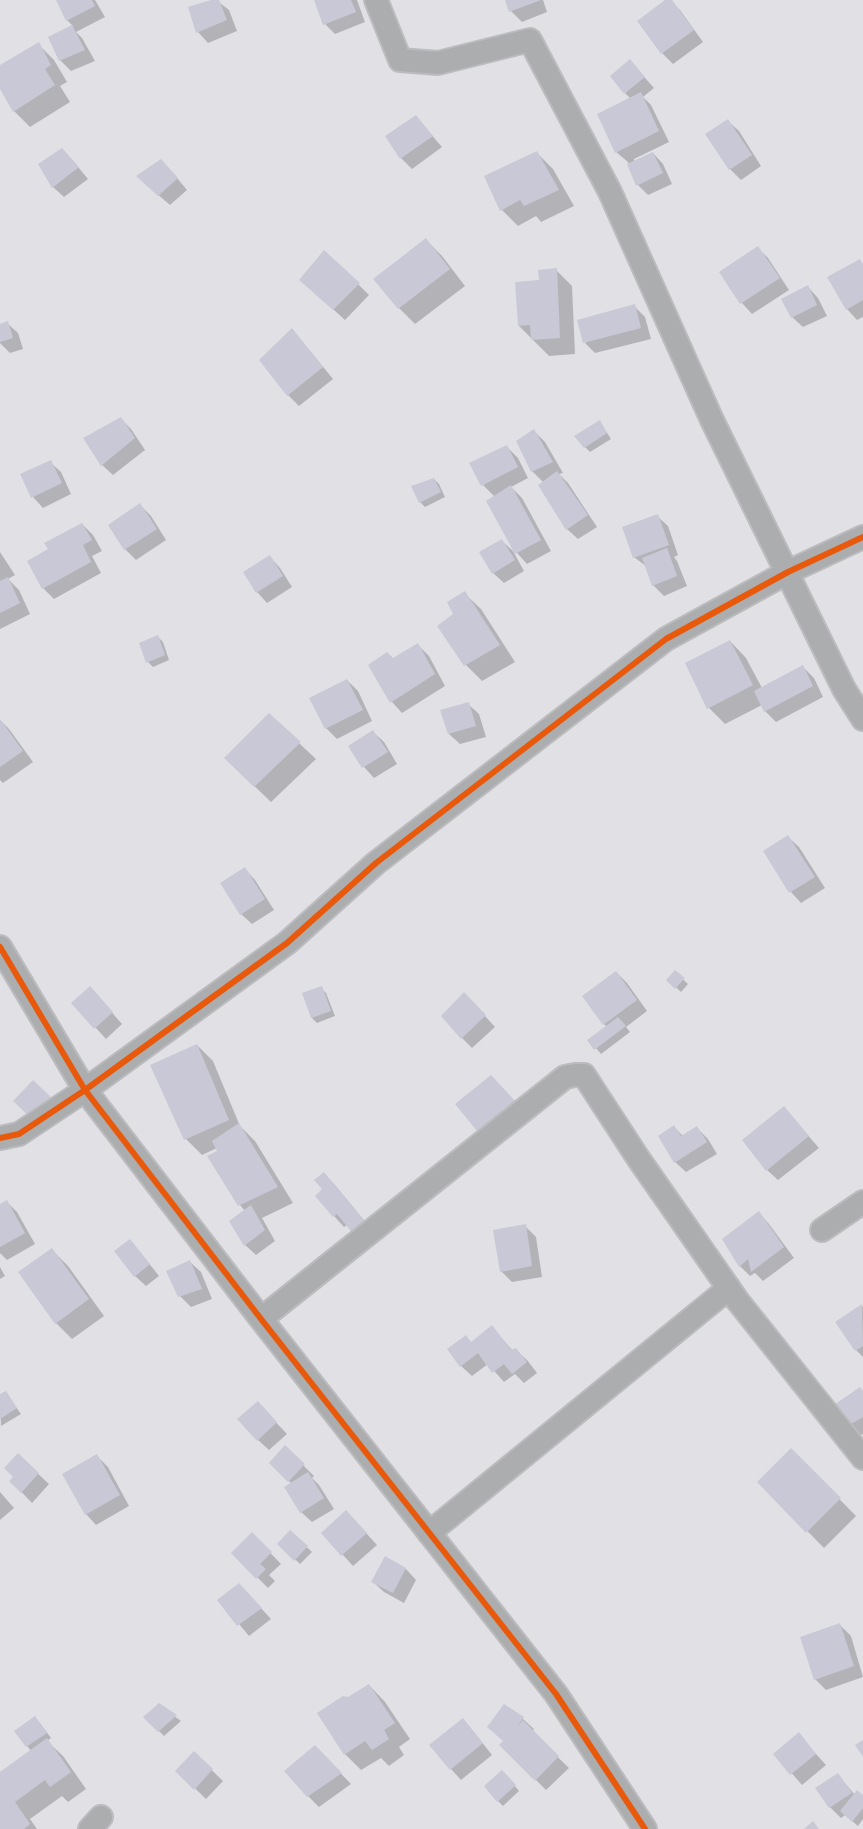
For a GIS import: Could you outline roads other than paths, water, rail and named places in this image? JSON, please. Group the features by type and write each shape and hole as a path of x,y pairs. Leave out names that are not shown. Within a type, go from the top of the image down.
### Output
{"street":[{"path":"376,0 400,60 438,63 530,40 610,192 711,418 844,689 863,719"},
{"path":"0,1138 19,1134 85,1090 287,943 376,863 666,639 788,572 863,537"},
{"path":"0,947 85,1090 261,1319 556,1694 645,1829"},
{"path":"261,1319 565,1077 584,1075 644,1167 729,1288 863,1458"},
{"path":"822,1230 863,1202"},
{"path":"429,1533 729,1288"}]}
